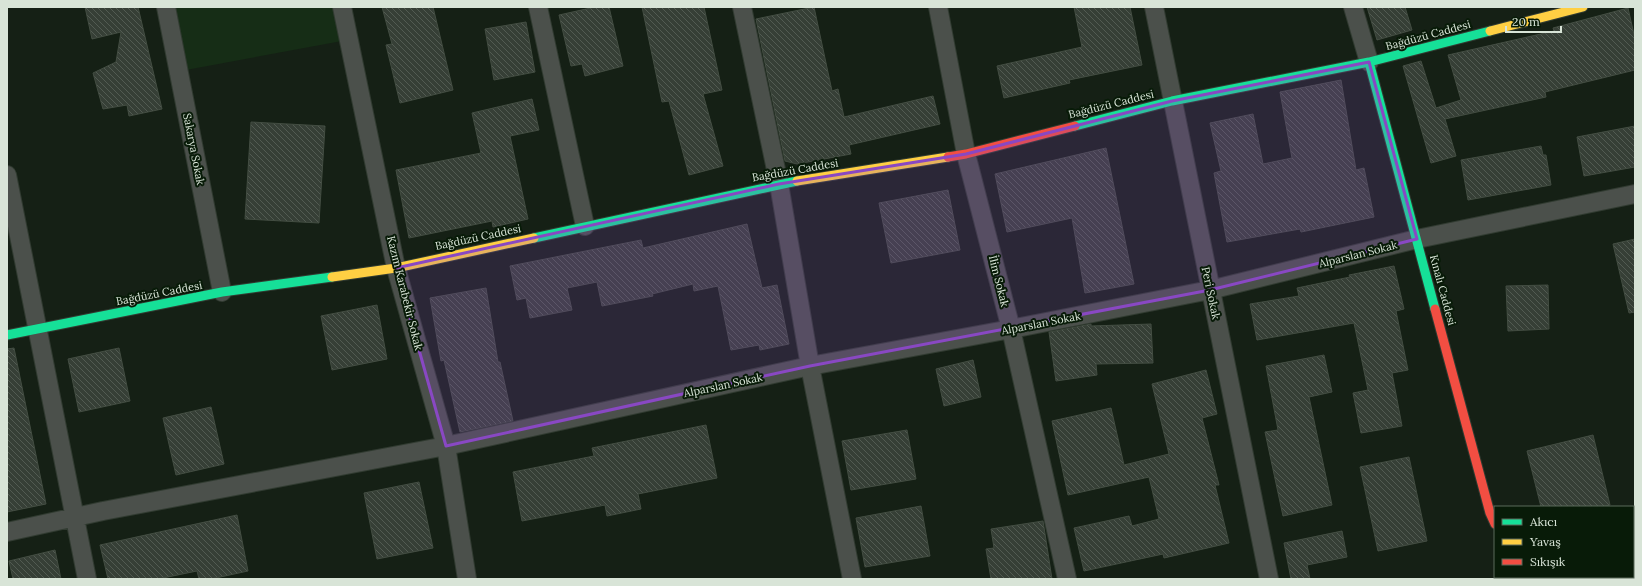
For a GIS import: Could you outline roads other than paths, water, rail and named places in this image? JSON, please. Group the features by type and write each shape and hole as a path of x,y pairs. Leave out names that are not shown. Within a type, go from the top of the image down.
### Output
{"street":[{"name":"Sakarya Sokak","path":"166,7 222,292"},
{"name":"Kazım Karabekir Sokak","path":"342,7 396,268 446,446 467,579"},
{"path":"538,7 585,226"},
{"path":"742,7 779,184 810,366 852,579"},
{"name":"İlim Sokak","path":"938,7 966,154 1011,329 1067,579"},
{"name":"Peri Sokak","path":"1154,7 1269,579"},
{"path":"1353,7 1369,62"},
{"name":"Bağdüzü Caddesi","path":"7,335 222,292 396,268 779,184 966,154 1172,101 1369,62 1583,7"},
{"name":"Kınalı Caddesi","path":"1369,62 1488,506 1494,521"},
{"path":"7,175 87,579"},
{"name":"Alparslan Sokak","path":"7,532 75,517 446,446 810,366 1210,290 1417,239 1635,194"}]}
